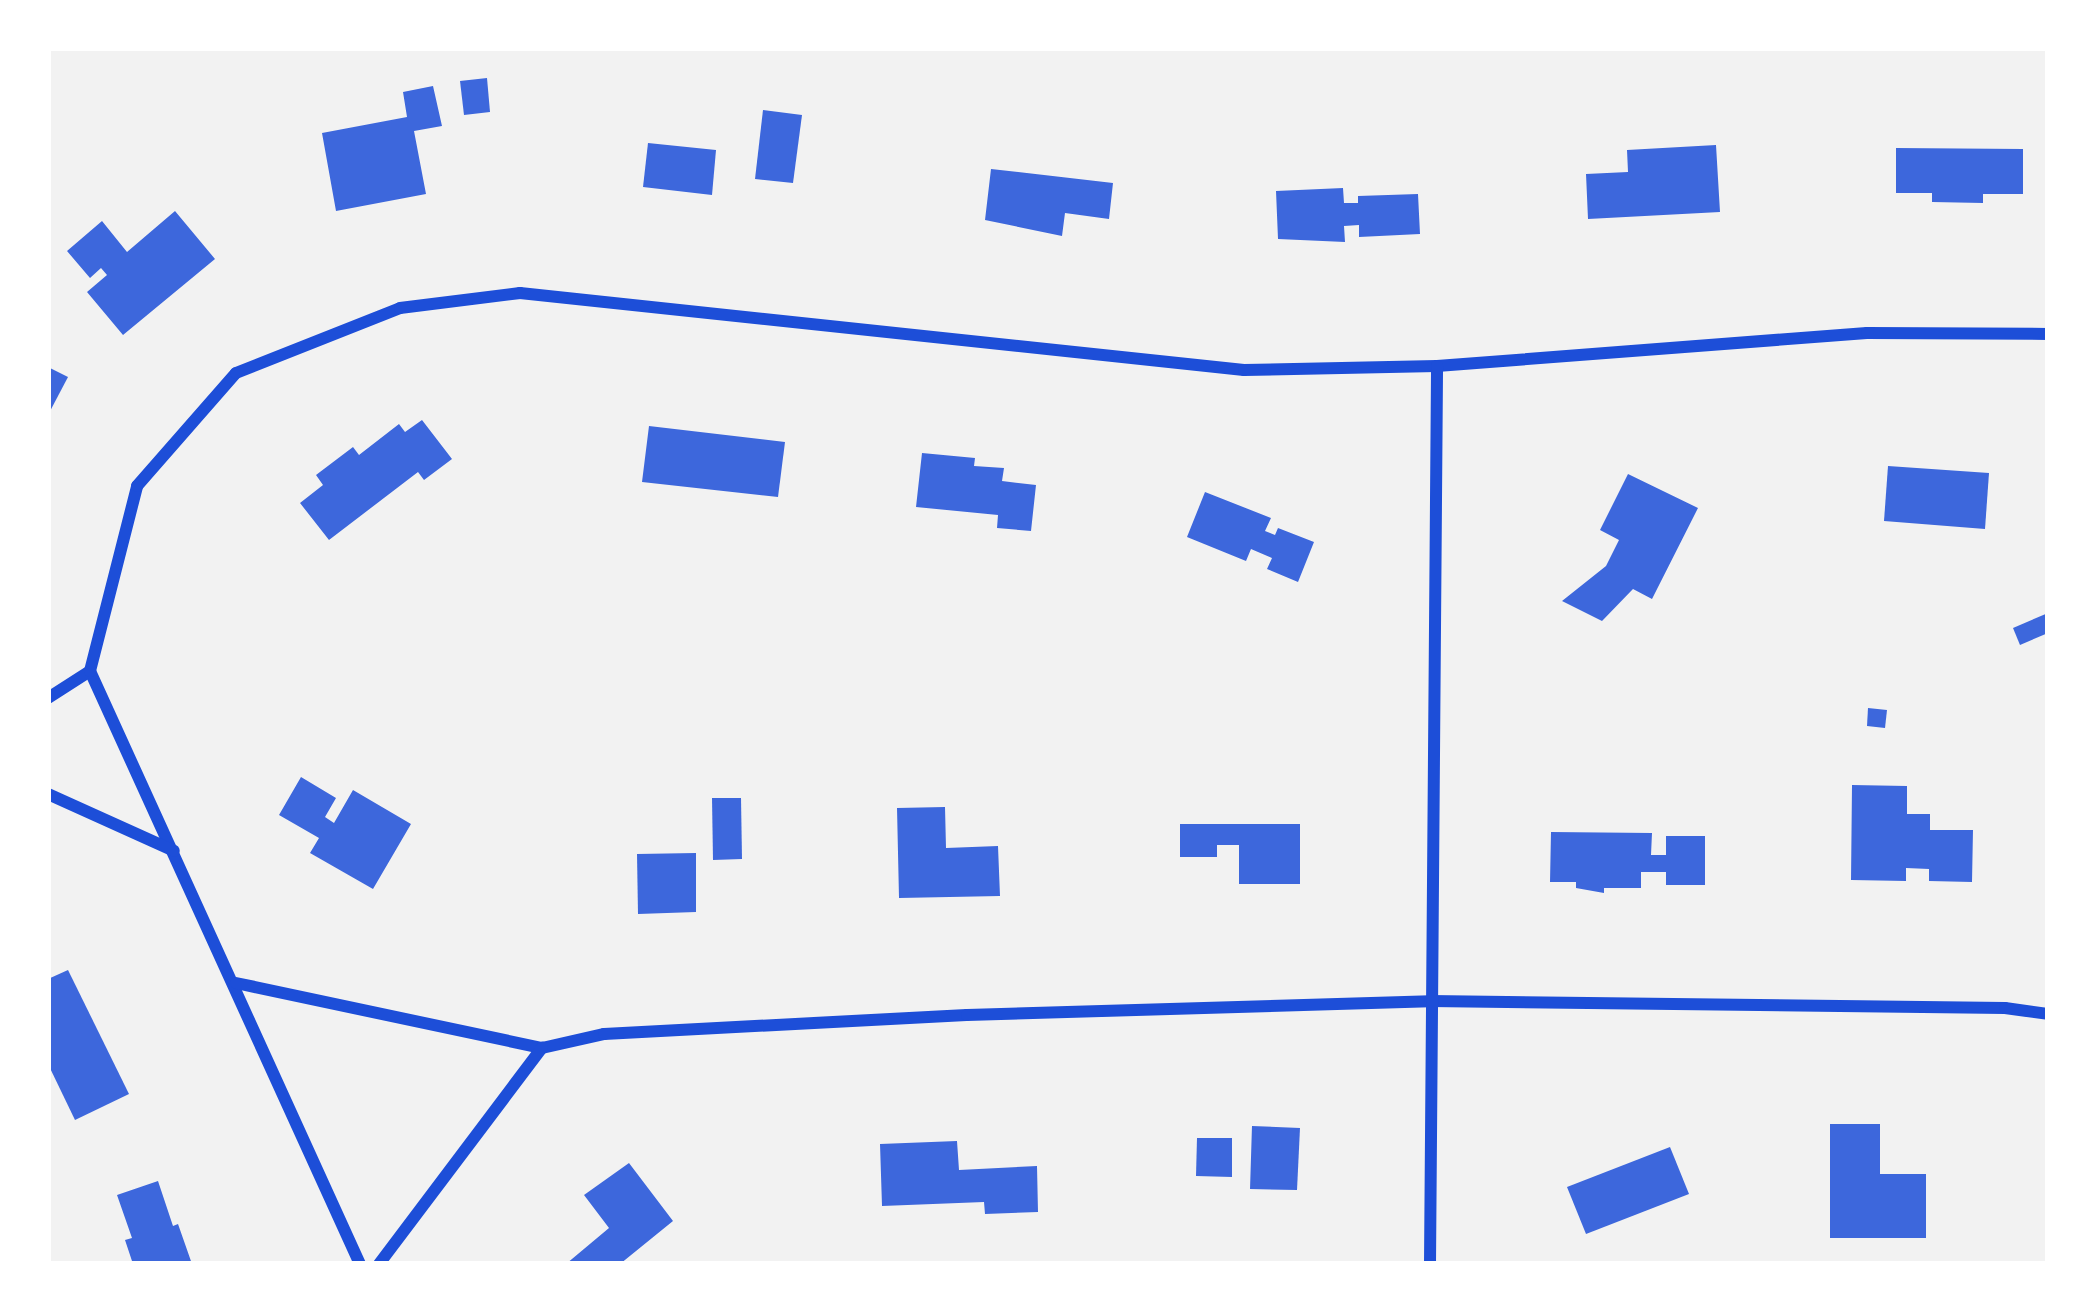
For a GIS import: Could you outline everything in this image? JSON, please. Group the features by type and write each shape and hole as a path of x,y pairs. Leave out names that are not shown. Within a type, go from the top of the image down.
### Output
{"street":[{"path":"360,1264 236,982 90,671 137,486 236,373 400,308 520,293 1244,370 1437,366 1867,333 2048,334"},
{"path":"1430,1264 1437,366"},
{"path":"48,698 90,671"},
{"path":"48,794 175,852"},
{"path":"236,982 542,1048 604,1034 1430,1001 2005,1008 2048,1015"},
{"path":"379,1264 542,1048"}],"building":[{"path":"487,78 490,112 464,115 460,81"},
{"path":"433,86 442,126 414,131 426,194 336,211 322,133 407,117 403,92"},
{"path":"763,110 802,115 793,183 755,179"},
{"path":"648,143 716,150 712,195 643,187"},
{"path":"1716,145 1720,212 1588,219 1586,174 1628,172 1627,150"},
{"path":"1896,148 2023,149 2023,194 1983,194 1983,203 1932,202 1932,193 1896,193"},
{"path":"991,169 1113,183 1109,219 1065,213 1062,236 985,220"},
{"path":"1343,188 1344,203 1358,203 1358,196 1418,194 1420,234 1359,237 1359,225 1344,226 1345,242 1278,239 1276,191"},
{"path":"175,211 215,259 123,335 87,292 107,275 101,268 90,278 67,251 102,221 127,252"},
{"path":"48,367 68,377 48,415"},
{"path":"422,420 452,459 424,480 418,472 329,540 300,503 323,485 316,475 353,447 359,455 399,424 405,432"},
{"path":"649,426 785,442 778,497 642,482"},
{"path":"922,453 975,458 974,466 1004,468 1002,481 1036,485 1031,531 997,528 998,515 916,507"},
{"path":"1888,466 1989,473 1985,529 1884,521"},
{"path":"1628,474 1698,508 1652,599 1633,589 1602,621 1562,601 1606,566 1619,540 1600,530"},
{"path":"1205,492 1271,518 1265,531 1275,535 1278,528 1314,542 1298,582 1267,569 1272,558 1251,549 1246,561 1187,537"},
{"path":"2048,613 2048,633 2020,645 2013,628"},
{"path":"1868,708 1887,710 1885,728 1867,726"},
{"path":"301,777 336,798 325,817 334,823 353,790 411,824 373,889 310,853 319,838 279,815"},
{"path":"1852,785 1907,786 1907,814 1930,814 1930,830 1973,830 1972,882 1929,881 1929,869 1906,868 1906,881 1851,880"},
{"path":"712,798 741,798 742,859 713,860"},
{"path":"945,807 946,848 998,846 1000,896 899,898 897,808"},
{"path":"1180,824 1300,824 1300,884 1239,884 1239,845 1217,845 1217,857 1180,857"},
{"path":"1551,832 1652,833 1651,855 1666,855 1666,836 1705,836 1705,885 1666,885 1666,872 1641,872 1641,888 1604,888 1604,893 1576,888 1576,882 1550,882"},
{"path":"696,853 696,912 638,914 637,854"},
{"path":"68,970 129,1094 75,1120 48,1064 48,979"},
{"path":"1830,1124 1880,1124 1880,1174 1926,1174 1926,1238 1830,1238"},
{"path":"1252,1126 1300,1128 1297,1190 1250,1189"},
{"path":"1197,1138 1232,1138 1232,1177 1196,1176"},
{"path":"957,1141 959,1170 1037,1166 1038,1212 985,1214 984,1202 882,1206 880,1144"},
{"path":"1670,1147 1689,1194 1586,1234 1567,1187"},
{"path":"629,1163 673,1221 620,1264 566,1264 609,1228 584,1195"},
{"path":"158,1181 192,1264 133,1264 125,1240 132,1238 117,1195"}]}
